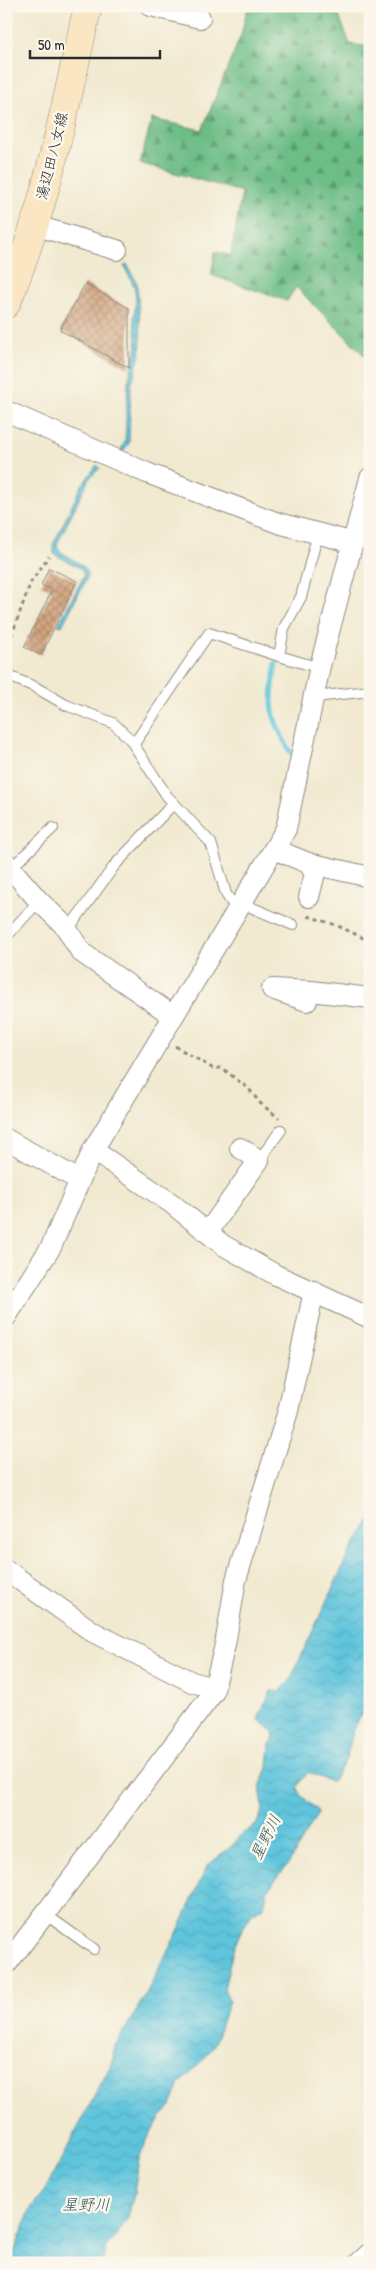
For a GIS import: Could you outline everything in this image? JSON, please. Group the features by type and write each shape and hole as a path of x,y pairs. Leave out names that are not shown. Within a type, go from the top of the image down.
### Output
{"main road":[{"name":"湯辺田八女線","path":"6,304 18,275 43,197 88,6"}],"street":[{"path":"151,6 200,18"},
{"path":"34,225 117,250"},
{"path":"6,410 147,473 278,523 354,543"},
{"path":"8,1311 51,1248 93,1150 286,829 320,668 370,478"},
{"path":"274,848 308,863 370,877"},
{"path":"308,863 315,873 308,907"},
{"path":"8,866 67,931 81,952 173,1016"},
{"path":"307,1001 272,990 311,991 370,998"},
{"path":"6,1139 79,1180"},
{"path":"208,1232 259,1160 240,1148"},
{"path":"93,1150 171,1204 223,1244 276,1275 370,1318"},
{"path":"6,1965 213,1693 225,1645 236,1580 288,1411 314,1291"},
{"path":"6,1570 93,1632 192,1682 214,1688"},
{"path":"359,2263 370,2253"}],"lane":[{"path":"279,656 284,628 301,597 318,533"},
{"path":"134,744 209,633 320,668"},
{"path":"7,677 113,723 134,744 174,803 211,843 226,894 238,906 293,925"},
{"path":"314,697 370,691"},
{"path":"67,931 114,865 174,803"},
{"path":"8,866 53,828"},
{"path":"6,937 39,901"},
{"path":"259,1160 281,1130"},
{"path":"45,1914 94,1949"}],"path":[{"path":"6,642 12,634 31,582 49,556"},
{"path":"308,907 336,925 370,941"},
{"path":"160,1038 212,1068 222,1068 249,1089 260,1103 280,1119 281,1130"}],"green space":[{"path":"248,6 335,6 350,44 370,47 370,361 296,287 287,301 211,275 215,252 231,255 242,192 140,163 152,119 202,130 241,35"}],"water":[{"path":"127,264 137,283 141,342 140,355 131,385 129,443 122,453 120,451 125,442 128,382 137,346 134,319 136,296 134,286 124,266"},
{"path":"97,465 100,468 89,479 57,544 58,550 84,567 88,576 62,626 58,625 84,576 82,569 54,554 53,545 82,485"},
{"name":"星野川","path":"370,1520 370,1696 354,1729 346,1759 333,1781 308,1772 297,1787 300,1795 318,1813 291,1860 267,1891 264,1907 252,1914 240,1933 233,1950 224,1989 229,2001 215,2043 204,2059 180,2084 171,2106 160,2118 146,2142 139,2159 134,2194 128,2217 116,2237 107,2247 102,2263 10,2263 31,2208 45,2190 113,2061 114,2048 146,1994 179,1929 207,1866 232,1846 242,1834 256,1825 259,1819 263,1808 260,1786 268,1768 270,1744 274,1738 273,1731 258,1719 271,1691 280,1691 289,1682 348,1555"}],"building":[{"path":"85,284 129,308 129,368 60,330"},
{"path":"49,568 77,581 41,655 24,647 52,590 41,585"}],"waterway":[{"path":"276,663 272,700 273,710 278,728 291,753"}]}
